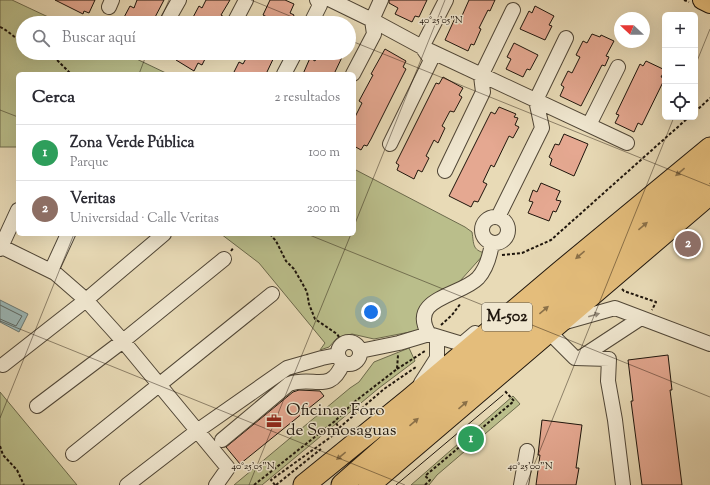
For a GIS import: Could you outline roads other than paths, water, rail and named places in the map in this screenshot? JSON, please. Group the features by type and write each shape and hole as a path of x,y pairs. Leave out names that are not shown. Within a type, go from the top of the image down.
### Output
{"highway":[{"name":"M-502","path":"304,485 410,400 560,272 709,154"},
{"name":"M-502","path":"342,485 489,356 709,154"},
{"name":"M-502","path":"369,485 710,194"}],"main road":[{"path":"702,0 710,4"}],"street":[{"path":"170,16 179,0"},
{"path":"238,16 246,0"},
{"path":"314,16 320,5 318,0"},
{"path":"331,0 372,20 422,48 627,143"},
{"path":"354,72 374,34 372,20 381,0"},
{"path":"422,48 446,0"},
{"path":"445,171 483,92 481,76 513,10"},
{"path":"410,400 437,358 433,339 426,329 424,321 426,310 437,300 468,285 478,278 489,260 492,243 485,239 482,226 488,219 498,217 542,128 536,100 566,38"},
{"path":"390,144 431,60 422,48"},
{"path":"285,72 291,60"},
{"path":"589,125 618,67"},
{"path":"16,214 0,247 51,270 86,300 123,341 228,468 216,485"},
{"path":"51,270 67,236"},
{"path":"3,365 86,300 162,236"},
{"path":"37,406 123,341 224,259"},
{"path":"360,351 398,343 433,339 462,344 508,306 560,272"},
{"path":"73,454 272,294"},
{"path":"623,485 615,420 608,381 609,359 575,358 553,328 615,308 710,344"},
{"path":"580,358 641,318"},
{"path":"222,440 289,384 300,381 322,383 330,381 340,370 341,354 349,342 358,347 360,351 355,362 350,364 341,354"},
{"path":"127,485 197,431 287,368 341,354"},
{"path":"521,485 527,451"}],"water":[{"path":"0,300 28,314 19,332 0,322"}],"tram line":[{"path":"396,485 503,395"}],"place":[{"name":"Veritas","path":"688,244"},
{"name":"Oficinas Foro de Somosaguas","path":"274,421"},
{"name":"Zona Verde Pública","path":"471,439"}]}
